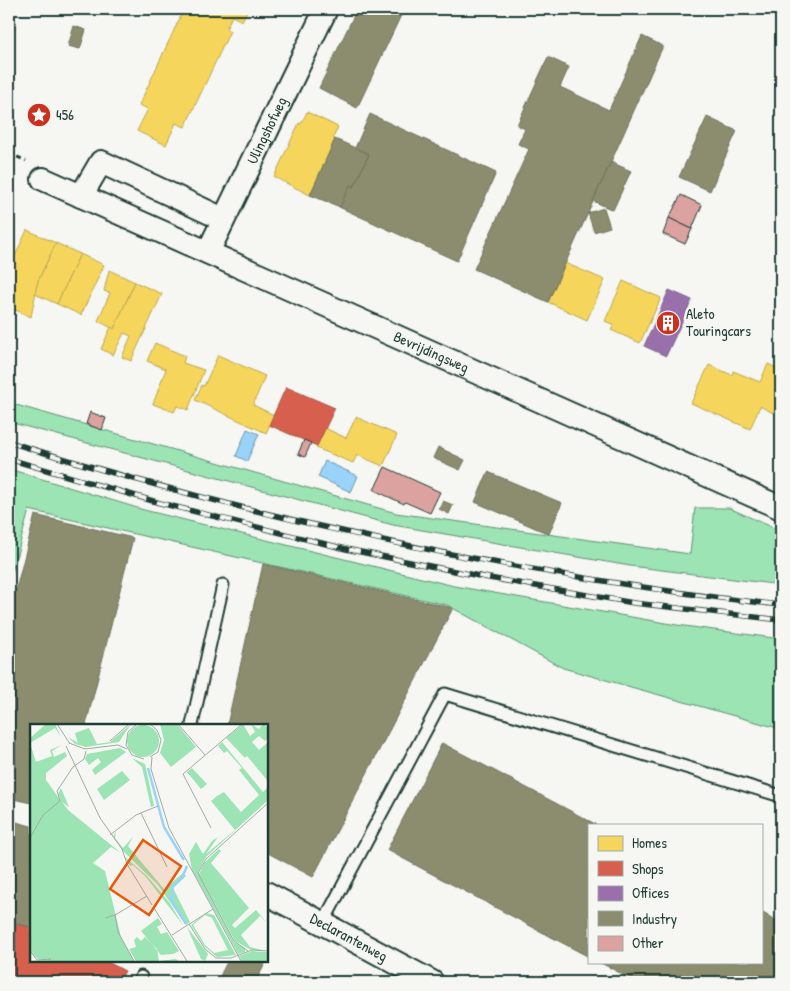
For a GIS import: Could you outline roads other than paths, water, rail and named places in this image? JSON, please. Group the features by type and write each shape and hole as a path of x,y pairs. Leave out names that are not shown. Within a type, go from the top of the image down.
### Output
{"street":[{"name":"Ulingshofweg","path":"208,252 326,9"},
{"path":"81,196 102,162 223,219"},
{"name":"Bevrijdingsweg","path":"43,179 781,508"},
{"name":"Declarantenweg","path":"268,894 432,982"}],"lane":[{"path":"192,724 222,585"},
{"path":"323,923 445,694 781,796"}],"water":[{"path":"247,429 259,434 247,461 236,456"},
{"path":"325,461 358,476 351,492 318,477"}],"railway":[{"path":"9,442 142,481 344,532 481,560 607,582 781,605"},
{"path":"9,459 160,503 346,549 489,578 634,603 781,620"}],"place":[{"name":"456","path":"39,115"},
{"name":"Aleto Touringcars","path":"668,323"}]}
